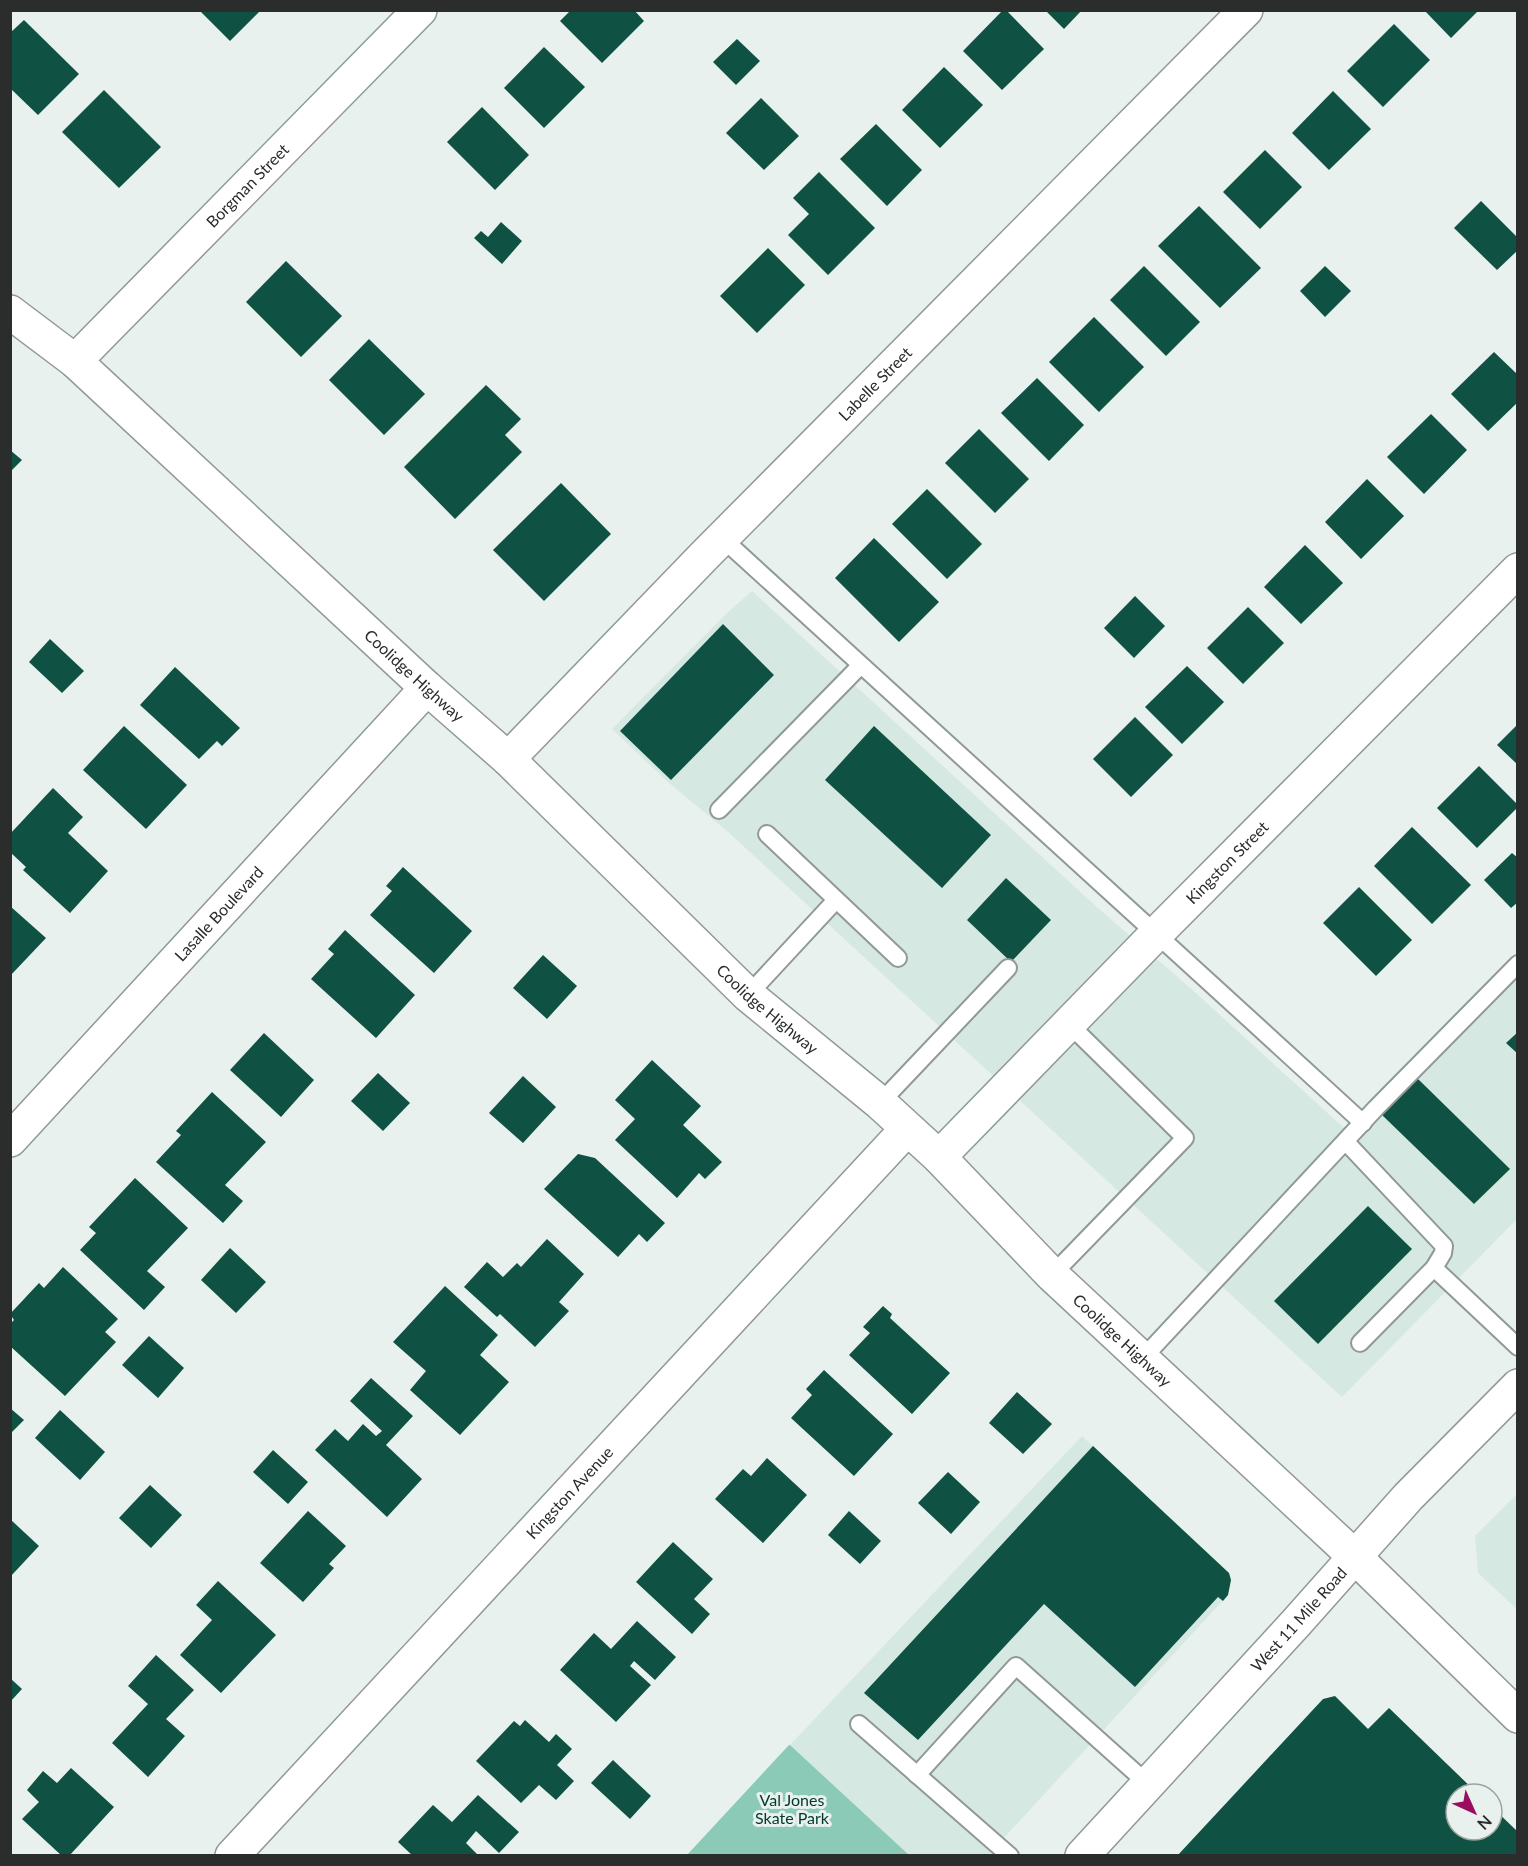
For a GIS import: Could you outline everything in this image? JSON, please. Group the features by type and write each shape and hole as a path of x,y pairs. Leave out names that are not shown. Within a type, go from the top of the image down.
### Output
{"street":[{"name":"Borgman Street","path":"75,361 420,10"},
{"name":"Labelle Street","path":"508,759 722,538 1246,10"},
{"name":"Coolidge Highway","path":"10,312 75,361 428,688 508,759 748,995 880,1103 939,1157 1052,1275 1354,1556 1518,1716"},
{"name":"Kingston Street","path":"939,1157 1156,934 1518,570"},
{"name":"Lasalle Boulevard","path":"10,1140 428,688"},
{"name":"Kingston Avenue","path":"232,1856 907,1129"},
{"name":"West 11 Mile Road","path":"1082,1856 1408,1497 1518,1386"}],"lane":[{"path":"722,538 1363,1123"},
{"path":"719,810 860,666"},
{"path":"766,834 898,958"},
{"path":"748,995 836,900"},
{"path":"1142,1359 1363,1123 1518,964"},
{"path":"880,1103 1008,968"},
{"path":"1052,1275 1185,1138 1069,1024"},
{"path":"1346,1142 1442,1242 1444,1250 1434,1268 1360,1343"},
{"path":"1434,1268 1518,1347"},
{"path":"917,1775 1016,1666 1148,1784"},
{"path":"859,1724 1010,1856"}],"shaded area":[{"path":"752,591 1099,909 1188,986 1355,1138 1517,967 1517,1219 1342,1397 727,831 669,783 612,729 725,615"},
{"path":"1082,1436 1229,1573 1231,1580 1228,1595 988,1855 909,1855 790,1745"},
{"path":"1517,1494 1517,1609 1478,1573 1475,1536"}],"green space":[{"name":"Val Jones Skate Park","path":"790,1745 909,1855 687,1855"}],"building":[{"path":"199,10 261,10 230,41"},
{"path":"571,10 634,10 644,21 602,63 560,21"},
{"path":"1003,10 1006,10 1044,49 1002,90 963,51"},
{"path":"1045,10 1082,10 1064,29"},
{"path":"1424,10 1479,10 1451,38"},
{"path":"24,20 79,74 38,115 10,88 10,33"},
{"path":"1394,24 1430,60 1383,107 1347,71"},
{"path":"737,39 760,61 736,85 713,62"},
{"path":"544,47 585,87 544,128 504,88"},
{"path":"944,67 983,105 940,148 902,110"},
{"path":"104,90 161,147 119,188 62,132"},
{"path":"1333,91 1371,129 1329,170 1292,133"},
{"path":"761,98 799,136 764,170 726,133"},
{"path":"482,107 529,155 495,190 447,142"},
{"path":"876,124 922,170 887,206 840,159"},
{"path":"1265,150 1302,187 1260,229 1223,192"},
{"path":"819,172 875,228 828,275 788,235 809,214 793,198"},
{"path":"1481,201 1518,238 1518,250 1497,270 1454,228"},
{"path":"1199,206 1261,268 1220,308 1158,246"},
{"path":"501,222 522,241 502,264 474,238 481,231 488,237"},
{"path":"768,248 805,285 757,333 720,296"},
{"path":"286,261 342,316 301,357 246,302"},
{"path":"1144,266 1200,322 1166,356 1110,300"},
{"path":"1325,266 1351,291 1325,317 1300,291"},
{"path":"1094,317 1144,367 1099,412 1049,362"},
{"path":"369,339 425,394 384,435 329,380"},
{"path":"1494,352 1518,375 1518,402 1488,431 1451,394"},
{"path":"1037,378 1084,425 1049,461 1001,413"},
{"path":"486,385 521,419 505,435 522,452 455,519 404,467"},
{"path":"1431,414 1467,450 1424,494 1387,457"},
{"path":"979,429 1029,479 995,513 945,463"},
{"path":"10,450 22,460 10,472"},
{"path":"1367,479 1404,516 1361,559 1325,522"},
{"path":"561,483 611,534 544,601 493,550"},
{"path":"927,489 982,544 947,579 892,524"},
{"path":"874,538 939,602 899,642 835,578"},
{"path":"1305,545 1343,583 1301,624 1264,587"},
{"path":"1135,596 1165,626 1134,658 1104,628"},
{"path":"1248,607 1284,643 1243,684 1207,648"},
{"path":"723,624 774,675 671,780 620,731"},
{"path":"50,639 84,671 62,693 29,662"},
{"path":"1187,666 1224,702 1182,744 1145,707"},
{"path":"175,667 240,728 222,746 217,741 199,759 140,705"},
{"path":"1135,717 1173,755 1131,797 1093,759"},
{"path":"1518,724 1518,765 1497,745"},
{"path":"124,726 187,785 146,829 83,770"},
{"path":"874,726 991,835 942,888 825,780"},
{"path":"1479,766 1518,807 1477,848 1437,808"},
{"path":"53,788 83,817 68,833 108,871 70,913 23,870 26,867 10,852 10,834"},
{"path":"1412,827 1471,885 1432,924 1374,866"},
{"path":"1512,853 1518,858 1518,902 1511,908 1484,880"},
{"path":"403,867 472,931 434,973 370,915 392,891 386,886"},
{"path":"1006,878 1051,920 1011,962 967,920"},
{"path":"1359,887 1412,940 1376,976 1323,923"},
{"path":"10,906 46,938 10,976"},
{"path":"345,930 415,995 376,1038 311,979 334,954 328,949"},
{"path":"543,955 577,986 547,1019 513,988"},
{"path":"1518,1032 1518,1054 1506,1043"},
{"path":"264,1033 314,1080 281,1117 230,1070"},
{"path":"652,1060 701,1106 683,1125 722,1162 705,1179 699,1173 677,1198 615,1140 635,1119 615,1100"},
{"path":"378,1073 410,1103 383,1131 351,1101"},
{"path":"523,1076 556,1107 523,1143 489,1113"},
{"path":"1417,1078 1510,1169 1474,1204 1381,1114"},
{"path":"212,1092 266,1142 225,1185 243,1201 223,1223 156,1162 181,1135 176,1131"},
{"path":"578,1154 595,1158 665,1223 647,1242 639,1234 618,1257 544,1189"},
{"path":"135,1178 188,1228 147,1271 165,1287 144,1310 80,1250 96,1233 89,1227"},
{"path":"1368,1206 1412,1249 1318,1344 1274,1301"},
{"path":"547,1239 584,1274 559,1302 569,1311 535,1347 500,1314 497,1317 464,1287 487,1262 503,1277 517,1263 521,1267"},
{"path":"230,1248 266,1282 236,1313 201,1280"},
{"path":"63,1267 118,1319 105,1332 116,1342 65,1396 10,1346 10,1324 14,1320 10,1314 39,1283 44,1288"},
{"path":"445,1286 498,1335 480,1355 509,1382 460,1435 410,1390 426,1371 393,1342"},
{"path":"883,1306 892,1314 890,1318 950,1373 912,1414 849,1355 870,1333 863,1327"},
{"path":"149,1336 184,1368 158,1398 122,1365"},
{"path":"824,1370 893,1434 854,1476 791,1418 812,1395 806,1389"},
{"path":"371,1378 413,1416 386,1445 422,1479 387,1517 315,1450 335,1429 348,1441 363,1424 376,1436 382,1431 350,1401"},
{"path":"1017,1392 1052,1424 1023,1454 989,1423"},
{"path":"10,1408 24,1420 10,1434"},
{"path":"60,1410 105,1452 80,1480 35,1438"},
{"path":"1093,1446 1229,1573 1231,1580 1228,1595 1223,1601 1218,1597 1135,1687 1044,1604 918,1740 864,1693"},
{"path":"273,1450 308,1482 288,1504 253,1472"},
{"path":"767,1458 807,1495 763,1543 715,1499 743,1469 751,1476"},
{"path":"948,1472 980,1502 951,1534 918,1503"},
{"path":"150,1485 182,1515 151,1548 119,1518"},
{"path":"308,1511 346,1546 329,1564 334,1568 303,1602 260,1563"},
{"path":"849,1511 881,1541 860,1564 828,1535"},
{"path":"10,1519 39,1546 10,1577"},
{"path":"673,1542 713,1579 694,1599 710,1614 692,1634 636,1582"},
{"path":"218,1581 276,1635 221,1693 180,1655 212,1620 196,1605"},
{"path":"637,1621 676,1657 655,1680 634,1661 630,1666 651,1685 616,1722 560,1670 594,1633 611,1649"},
{"path":"156,1655 194,1690 166,1719 185,1736 148,1777 112,1743 148,1704 128,1686"},
{"path":"10,1678 22,1689 10,1702"},
{"path":"1335,1696 1368,1729 1389,1708 1466,1782 1444,1782 1444,1842 1504,1842 1504,1819 1518,1832 1518,1856 1177,1856 1323,1699"},
{"path":"525,1720 549,1742 556,1734 572,1749 557,1765 574,1781 556,1800 539,1785 521,1803 476,1761 514,1721 520,1726"},
{"path":"613,1760 651,1796 630,1819 591,1783"},
{"path":"71,1768 114,1807 69,1856 62,1856 22,1819 39,1802 27,1790 43,1771 57,1783"},
{"path":"478,1795 519,1832 499,1853 476,1831 466,1843 479,1856 413,1856 398,1842 433,1805 452,1822"}]}
